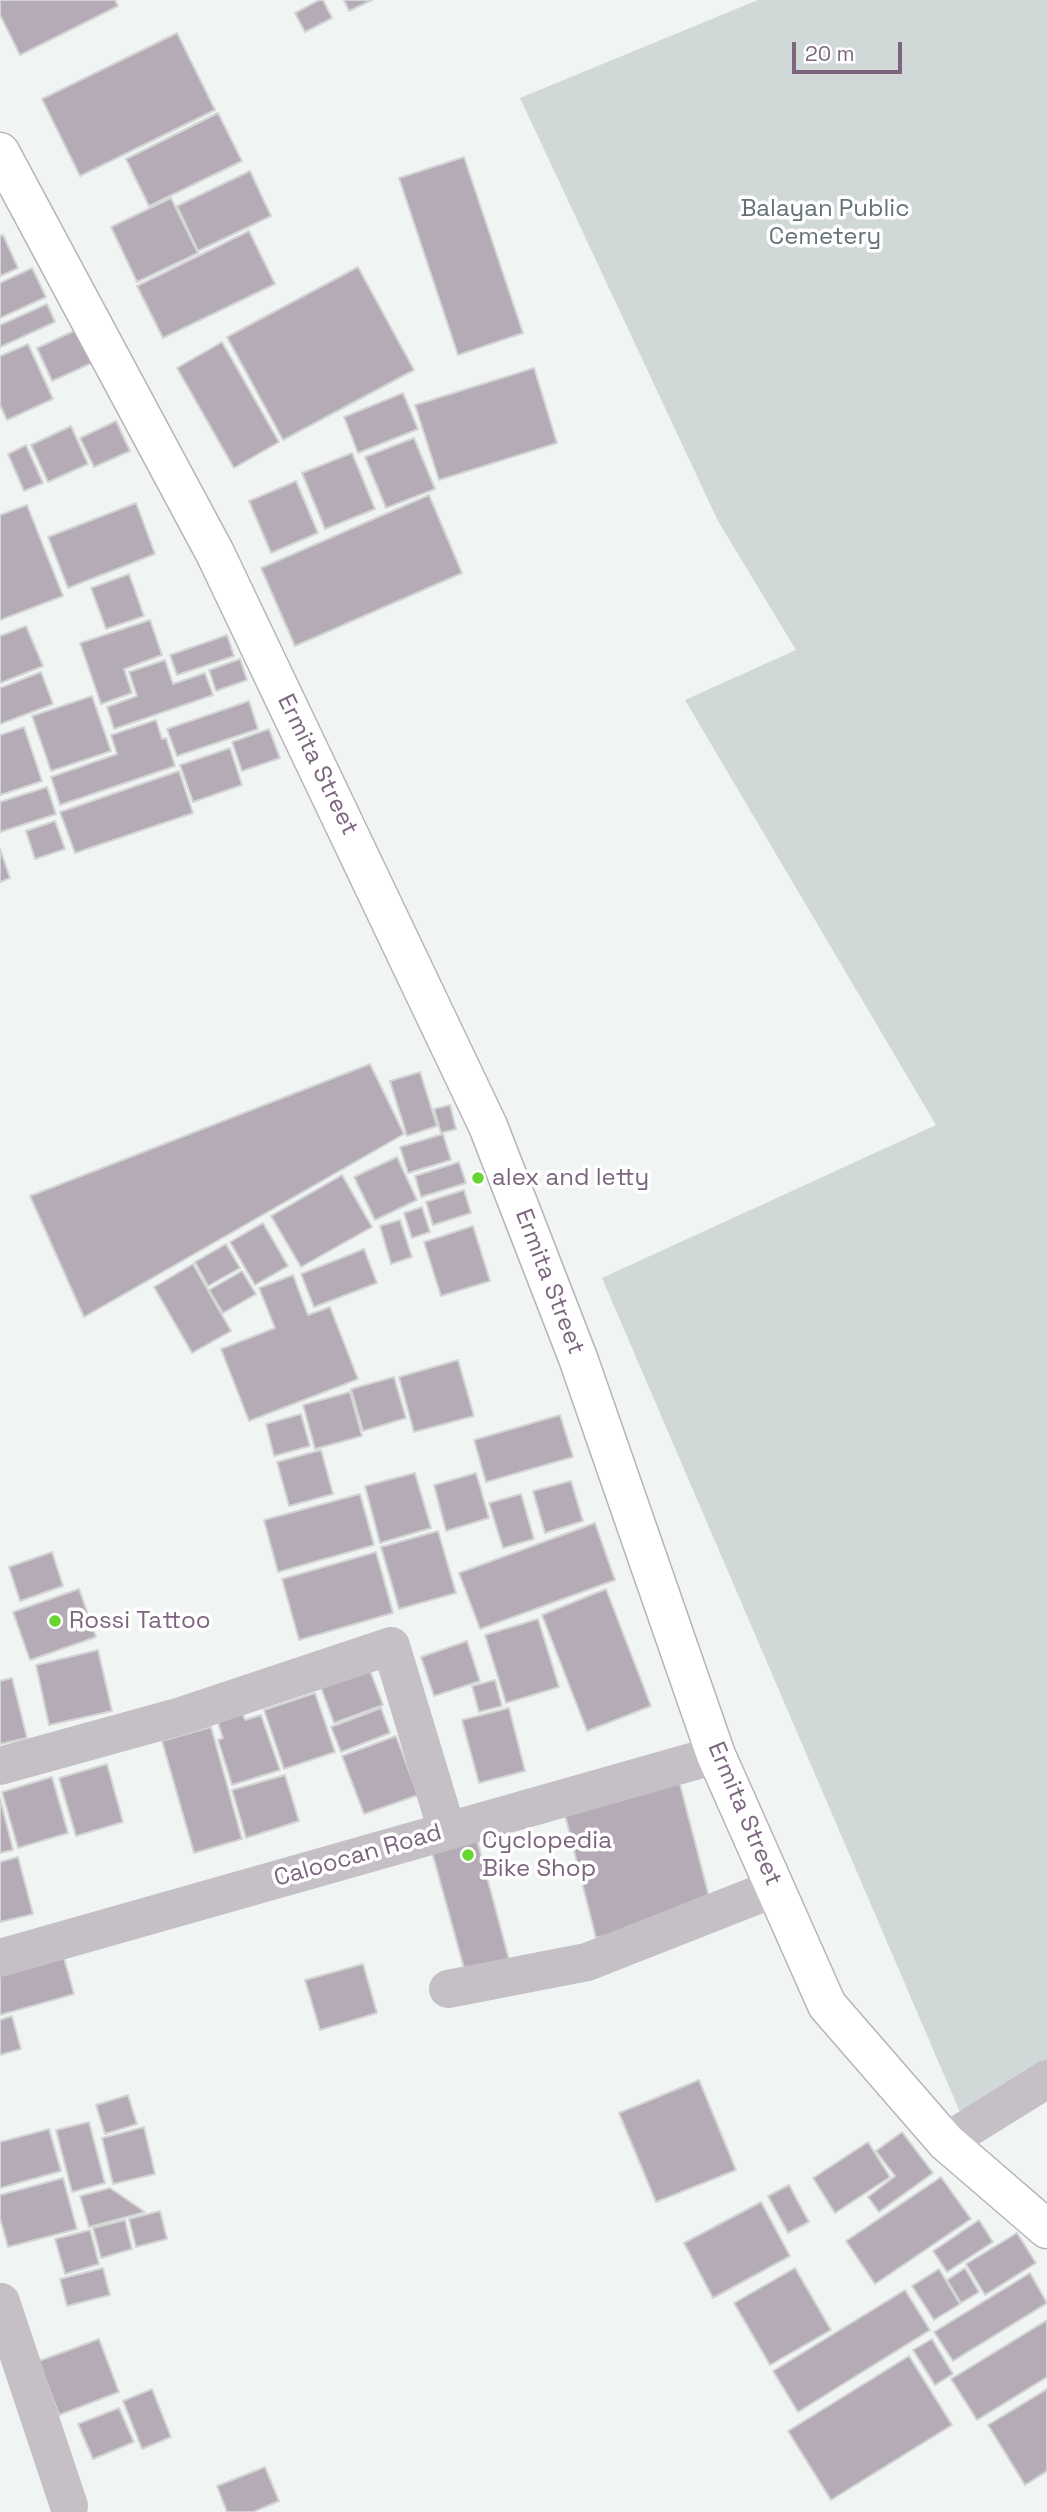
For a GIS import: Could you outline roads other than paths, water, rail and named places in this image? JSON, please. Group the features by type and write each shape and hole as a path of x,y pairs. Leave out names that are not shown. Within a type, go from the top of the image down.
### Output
{"main road":[{"name":"Ermita Street","path":"0,152 215,554 488,1126 578,1358 716,1755 827,2005 946,2142 1047,2229"}],"street":[{"path":"0,1766 181,1716 391,1646 447,1831"},
{"name":"Caloocan Road","path":"0,1958 716,1755"},
{"path":"448,1989 587,1962 775,1888"},
{"path":"946,2142 1047,2078"},
{"path":"0,2301 69,2506"}],"place":[{"name":"alex and letty","path":"478,1178"},
{"name":"Rossi Tattoo","path":"55,1621"},
{"name":"Cyclopedia Bike Shop","path":"468,1855"}],"park label":[{"name":"Balayan Public Cemetery","path":"825,223"}]}
